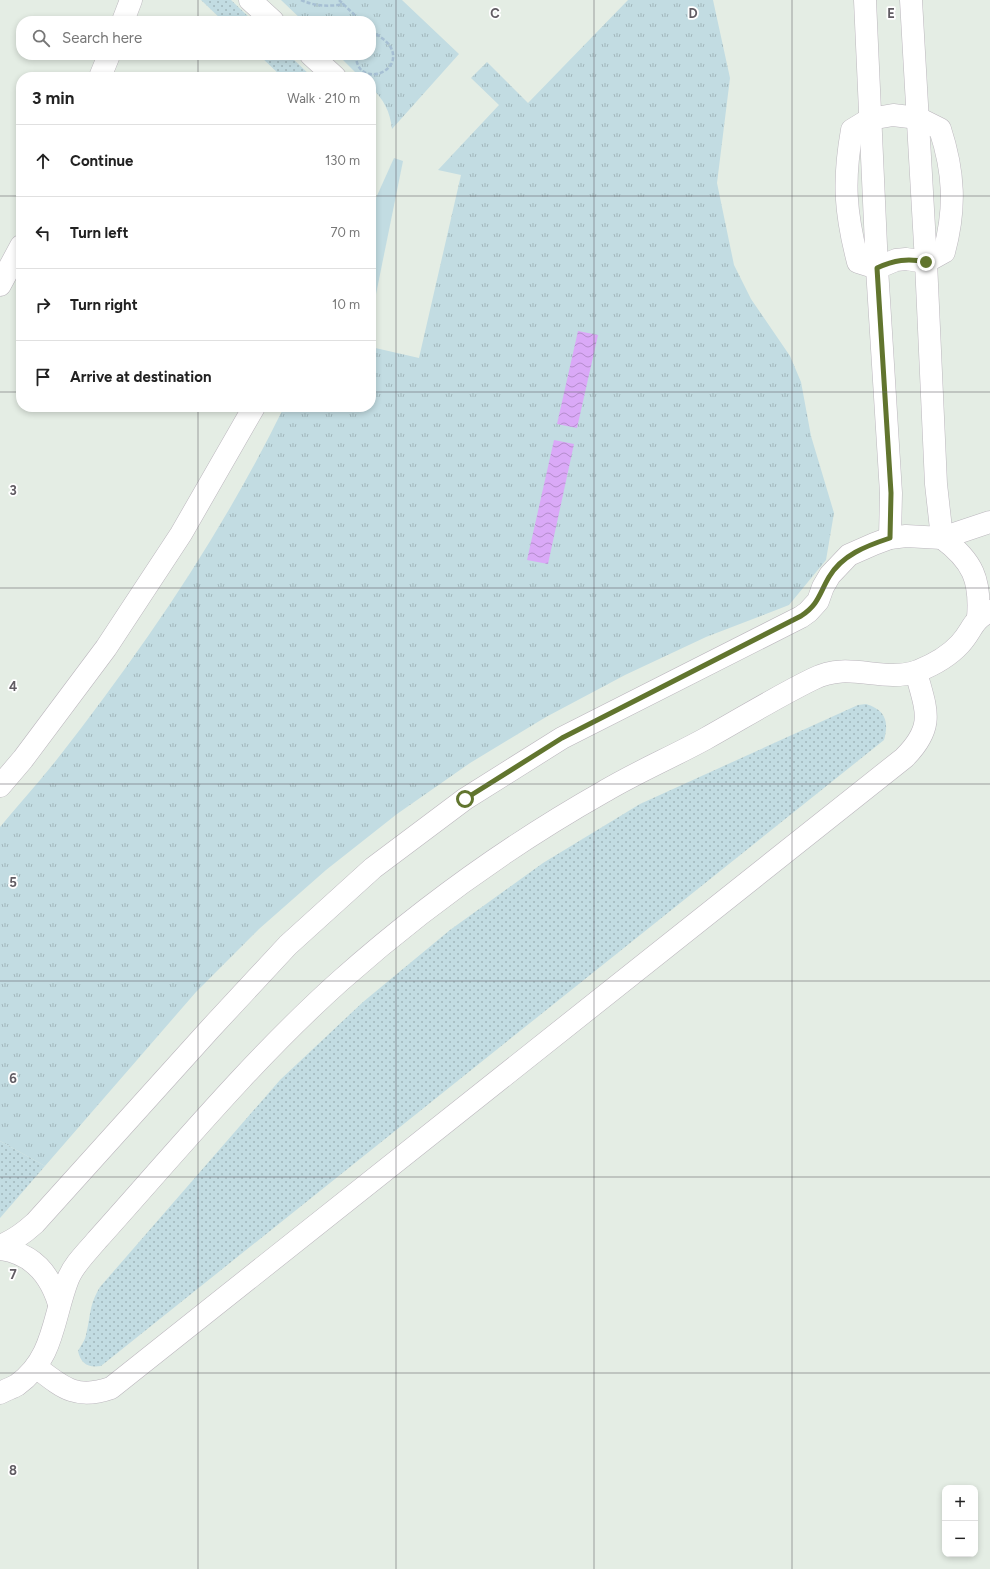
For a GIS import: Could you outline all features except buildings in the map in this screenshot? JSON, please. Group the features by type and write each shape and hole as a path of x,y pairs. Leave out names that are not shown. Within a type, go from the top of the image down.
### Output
{"street":[{"path":"125,16 131,0"},
{"path":"250,0 268,16"},
{"path":"865,0 877,268 891,493 890,538"},
{"path":"0,1392 17,1385 36,1367 46,1350 68,1278 76,1265 261,1058 340,982 423,912 512,848 605,790 702,740 816,677 841,671 854,670 879,675 897,676 916,672 947,656 962,642 984,615 977,581 969,564 957,549 942,538 936,484 926,262 910,0"},
{"path":"102,72 107,60"},
{"path":"316,60 330,72"},
{"path":"893,116 918,118 940,129 950,168 953,195 950,231 944,252 926,262 901,260 877,268 858,262 850,233 846,201 846,172 852,130 870,119 893,116"},
{"path":"0,285 16,255"},
{"path":"0,786 23,759 106,648 181,534 251,412"},
{"path":"0,1248 23,1234 35,1223 199,1041 288,945 374,868 465,799 562,738 801,616 818,601 823,587 830,575 849,556 890,538 906,536 942,538 990,522"},
{"path":"36,1367 63,1387 71,1390 95,1393 112,1388 904,758 918,742 926,723 927,713 916,672"},
{"path":"0,1248 21,1255 42,1271 50,1280 59,1304"}],"path":[{"path":"301,0 310,4 333,6 344,4"},
{"path":"339,0 356,16"},
{"path":"376,34 390,46 393,60 385,72 376,74"},
{"path":"356,60 359,67 364,72"}],"green space":[{"path":"201,0 231,0 248,16 218,16"},
{"path":"281,0 402,0 459,54 392,129 386,106 376,93 376,72 355,72 343,60 376,60 376,16 298,16"},
{"path":"628,0 713,0 730,78 717,183 734,265 751,299 790,356 801,382 811,436 834,513 826,560 789,605 706,637 625,675 546,717 470,763 397,814 326,870 259,929 196,992 45,1166 0,1141 0,827 58,758 151,632 208,544 235,499 281,412 376,412 376,348 419,358 461,175 438,170 499,105 471,78 487,62 528,103"},
{"path":"264,60 294,60 307,72 277,72"},
{"path":"394,158 403,161 376,294 376,198"},
{"path":"866,704 882,713 886,722 884,740 101,1366 89,1366 83,1362 78,1351 83,1343 92,1305 96,1293 100,1287 280,1080 363,1002 450,930 543,863 640,804 858,705"},
{"path":"0,1141 45,1166 0,1218"}],"water":[{"path":"578,331 598,335 577,428 557,424"},
{"path":"554,440 574,444 548,564 527,560"}],"route":[{"path":"465,799 562,738 808,612 818,601 823,587 830,575 839,565 849,556 890,538 891,493 877,268 896,260 906,259 926,262"}]}
